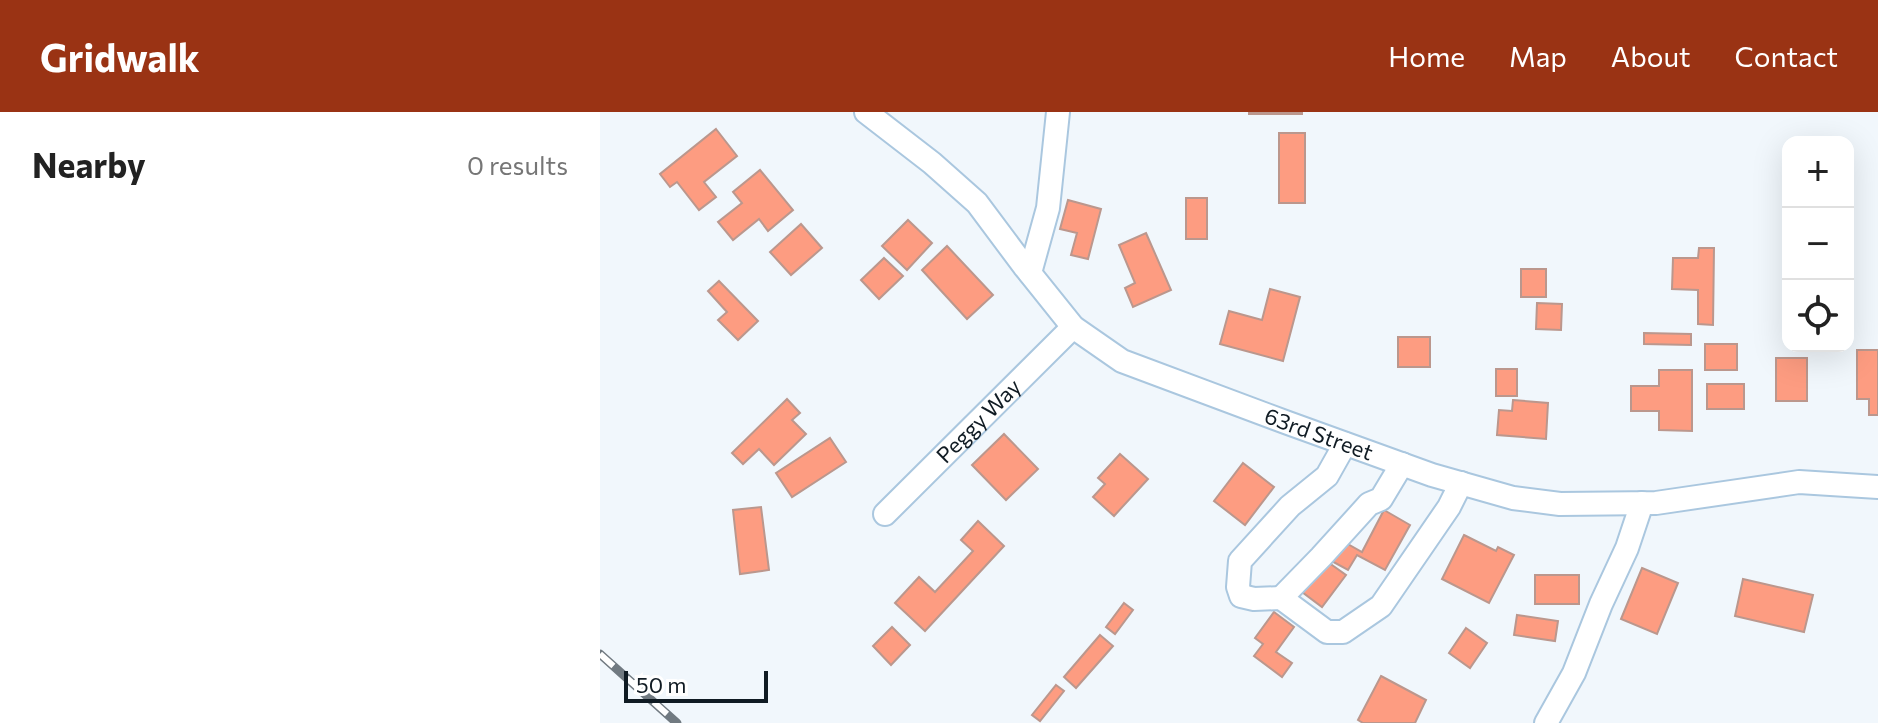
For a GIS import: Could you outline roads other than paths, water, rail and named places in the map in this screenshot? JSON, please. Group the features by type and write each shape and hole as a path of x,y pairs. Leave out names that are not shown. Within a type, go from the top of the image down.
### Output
{"street":[{"path":"1030,273 1048,208 1058,112"},
{"name":"63rd Street","path":"869,113 977,203 1073,327 1122,361 1345,444 1513,498 1560,504 1642,503 1799,482 1878,487"},
{"name":"Peggy Way","path":"885,514 1073,327"},
{"path":"1345,444 1327,476 1290,506 1240,561 1238,587 1241,596 1281,598 1327,632 1343,632 1381,606 1449,507 1461,483"},
{"path":"1281,598 1369,504 1381,499 1402,464"},
{"path":"1546,723 1574,673 1627,548 1642,503"}],"railway":[{"path":"600,654 677,723"}]}
